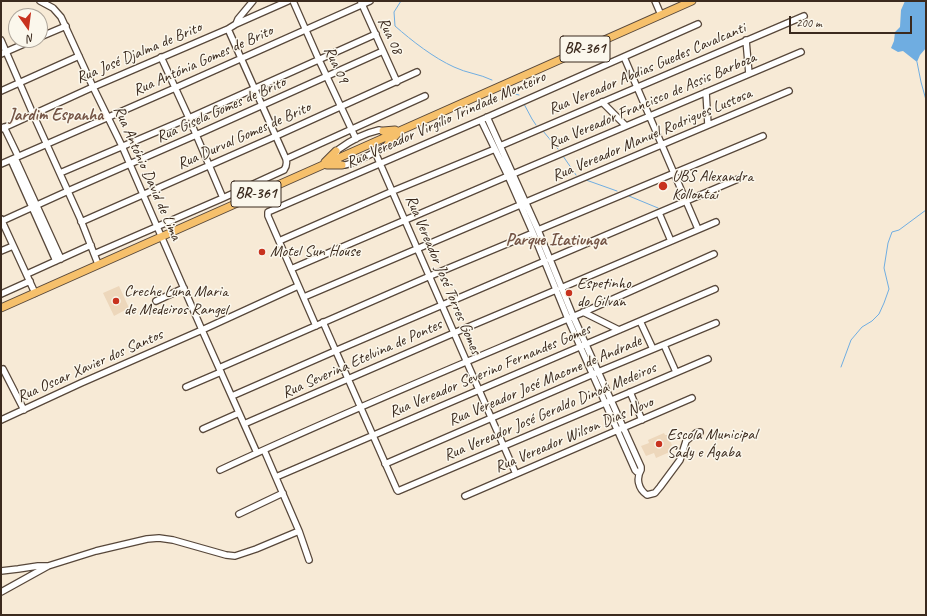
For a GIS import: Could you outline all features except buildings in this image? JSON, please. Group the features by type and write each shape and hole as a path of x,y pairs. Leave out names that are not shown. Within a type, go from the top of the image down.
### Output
{"main road":[{"name":"BR-361","path":"1,308 336,160 385,133 400,130 478,97 692,1"},
{"path":"388,144 400,130"},
{"path":"322,166 336,151"},
{"path":"322,166 342,165"}],"street":[{"name":"Rua António David de Lima","path":"40,1 53,8 61,17 66,26 122,146 257,452"},
{"path":"236,24 253,1"},
{"name":"Rua José Djalma de Brito","path":"2,128 93,86 228,29 288,1"},
{"name":"Rua 09","path":"293,1 356,139"},
{"name":"Rua Antónia Gomes de Brito","path":"15,160 46,144 241,59 361,3 370,1"},
{"path":"655,1 661,15"},
{"name":"Rua 08","path":"361,3 397,82"},
{"name":"Rua Vereador Abdias Guedes Cavalcanti","path":"279,241 804,16"},
{"name":"Rua Vereador Virgílio Trindade Monteiro","path":"279,241 268,216 268,212 698,24"},
{"path":"48,34 66,26"},
{"path":"94,254 284,170 287,165 286,159 228,29"},
{"path":"60,173 189,118 376,34"},
{"path":"1,40 4,53 20,83 68,191 98,264"},
{"path":"746,40 749,74"},
{"path":"4,53 15,48"},
{"name":"Rua Gisela Gomes de Brito","path":"2,220 384,51"},
{"name":"Rua Vereador Francisco de Assis Barboza","path":"291,269 801,52"},
{"path":"1,91 79,56"},
{"path":"624,56 698,229"},
{"path":"160,57 189,118 223,198"},
{"name":"Rua Durval Gomes de Brito","path":"81,222 417,72"},
{"name":"Rua Vereador Manuel Rodrigues Lustosa","path":"304,297 789,91"},
{"path":"706,92 708,125"},
{"path":"286,159 425,96"},
{"path":"602,102 626,126"},
{"path":"487,117 498,147 536,232 570,317 611,401 620,430"},
{"path":"481,120 498,147"},
{"path":"2,128 34,207 58,260"},
{"path":"376,131 385,133 389,141 383,148 351,163 342,165 337,162 335,157 336,151 348,143 376,131"},
{"path":"186,387 323,322 763,136"},
{"name":"Rua Vereador José Torres Gomes","path":"375,152 516,474"},
{"path":"1,164 15,160"},
{"path":"1,168 15,160"},
{"path":"232,396 335,350 738,180"},
{"path":"659,213 671,241"},
{"path":"2,220 35,293"},
{"name":"Rua Severina Etelvina de Pontes","path":"244,424 716,222"},
{"path":"279,241 316,326"},
{"path":"1,252 13,246"},
{"path":"27,274 91,246"},
{"path":"220,470 257,452 714,254"},
{"path":"1,294 30,281"},
{"name":"Rua Oscar Xavier dos Santos","path":"1,420 298,286"},
{"path":"156,301 184,288"},
{"name":"Rua Vereador Severino Fernandes Gomes","path":"276,477 715,289"},
{"path":"583,312 619,330"},
{"path":"640,321 653,349"},
{"path":"323,322 385,464"},
{"name":"Rua Vereador José Macone de Andrade","path":"385,464 491,417 716,323"},
{"path":"664,345 676,372"},
{"name":"Rua Vereador José Geraldo Dinoá Medeiros","path":"385,464 397,490 402,490 708,358"},
{"path":"2,369 24,410"},
{"path":"596,373 605,403 641,468 639,472 638,485 642,492 646,495 655,493 680,460 686,440 700,432"},
{"path":"630,392 642,420"},
{"name":"Rua Vereador Wilson Dias Novo","path":"465,496 692,398"},
{"path":"203,429 239,413"},
{"path":"264,450 299,531 309,560"},
{"path":"239,514 283,493"},
{"path":"1,592 48,566 105,549 152,539 159,538 173,540 226,555 235,556 252,551 299,531"},
{"path":"1,571 48,566"}],"shaded area":[{"name":"Creche Luna Maria de Medeiros Rangel","path":"119,286 129,308 114,316 103,293"},
{"name":"Escola Municipal Sady e Ágaba","path":"664,433 667,435 672,445 670,447 672,451 656,458 654,453 646,456 641,446 649,443 648,440"}],"water":[{"path":"905,1 926,1 926,48 920,55 917,62 903,51 898,52 891,48 894,41 895,32 900,27 901,10"}],"waterway":[{"path":"401,1 394,12 395,26 423,49 446,63 492,80"},
{"path":"917,62 926,100"},
{"path":"506,92 519,95"},
{"path":"524,104 536,125"},
{"path":"543,131 558,149"},
{"path":"563,156 576,175"},
{"path":"586,180 617,191"},
{"path":"629,196 658,208"},
{"path":"841,367 851,340 862,327 872,321 879,314 884,303 889,289 884,268 888,243 892,232 899,230 926,210"}],"place":[{"name":"UBS Alexandra Kollontai","path":"663,186"},
{"name":"Motel Sun House","path":"262,252"},
{"name":"Espetinho do Gilvan","path":"569,293"},
{"name":"Creche Luna Maria de Medeiros Rangel","path":"116,301"},
{"name":"Escola Municipal Sady e Ágaba","path":"659,444"}],"district":[{"name":"Jardim Espanha","path":"56,116"},
{"name":"Parque Itatiunga","path":"556,241"}]}
